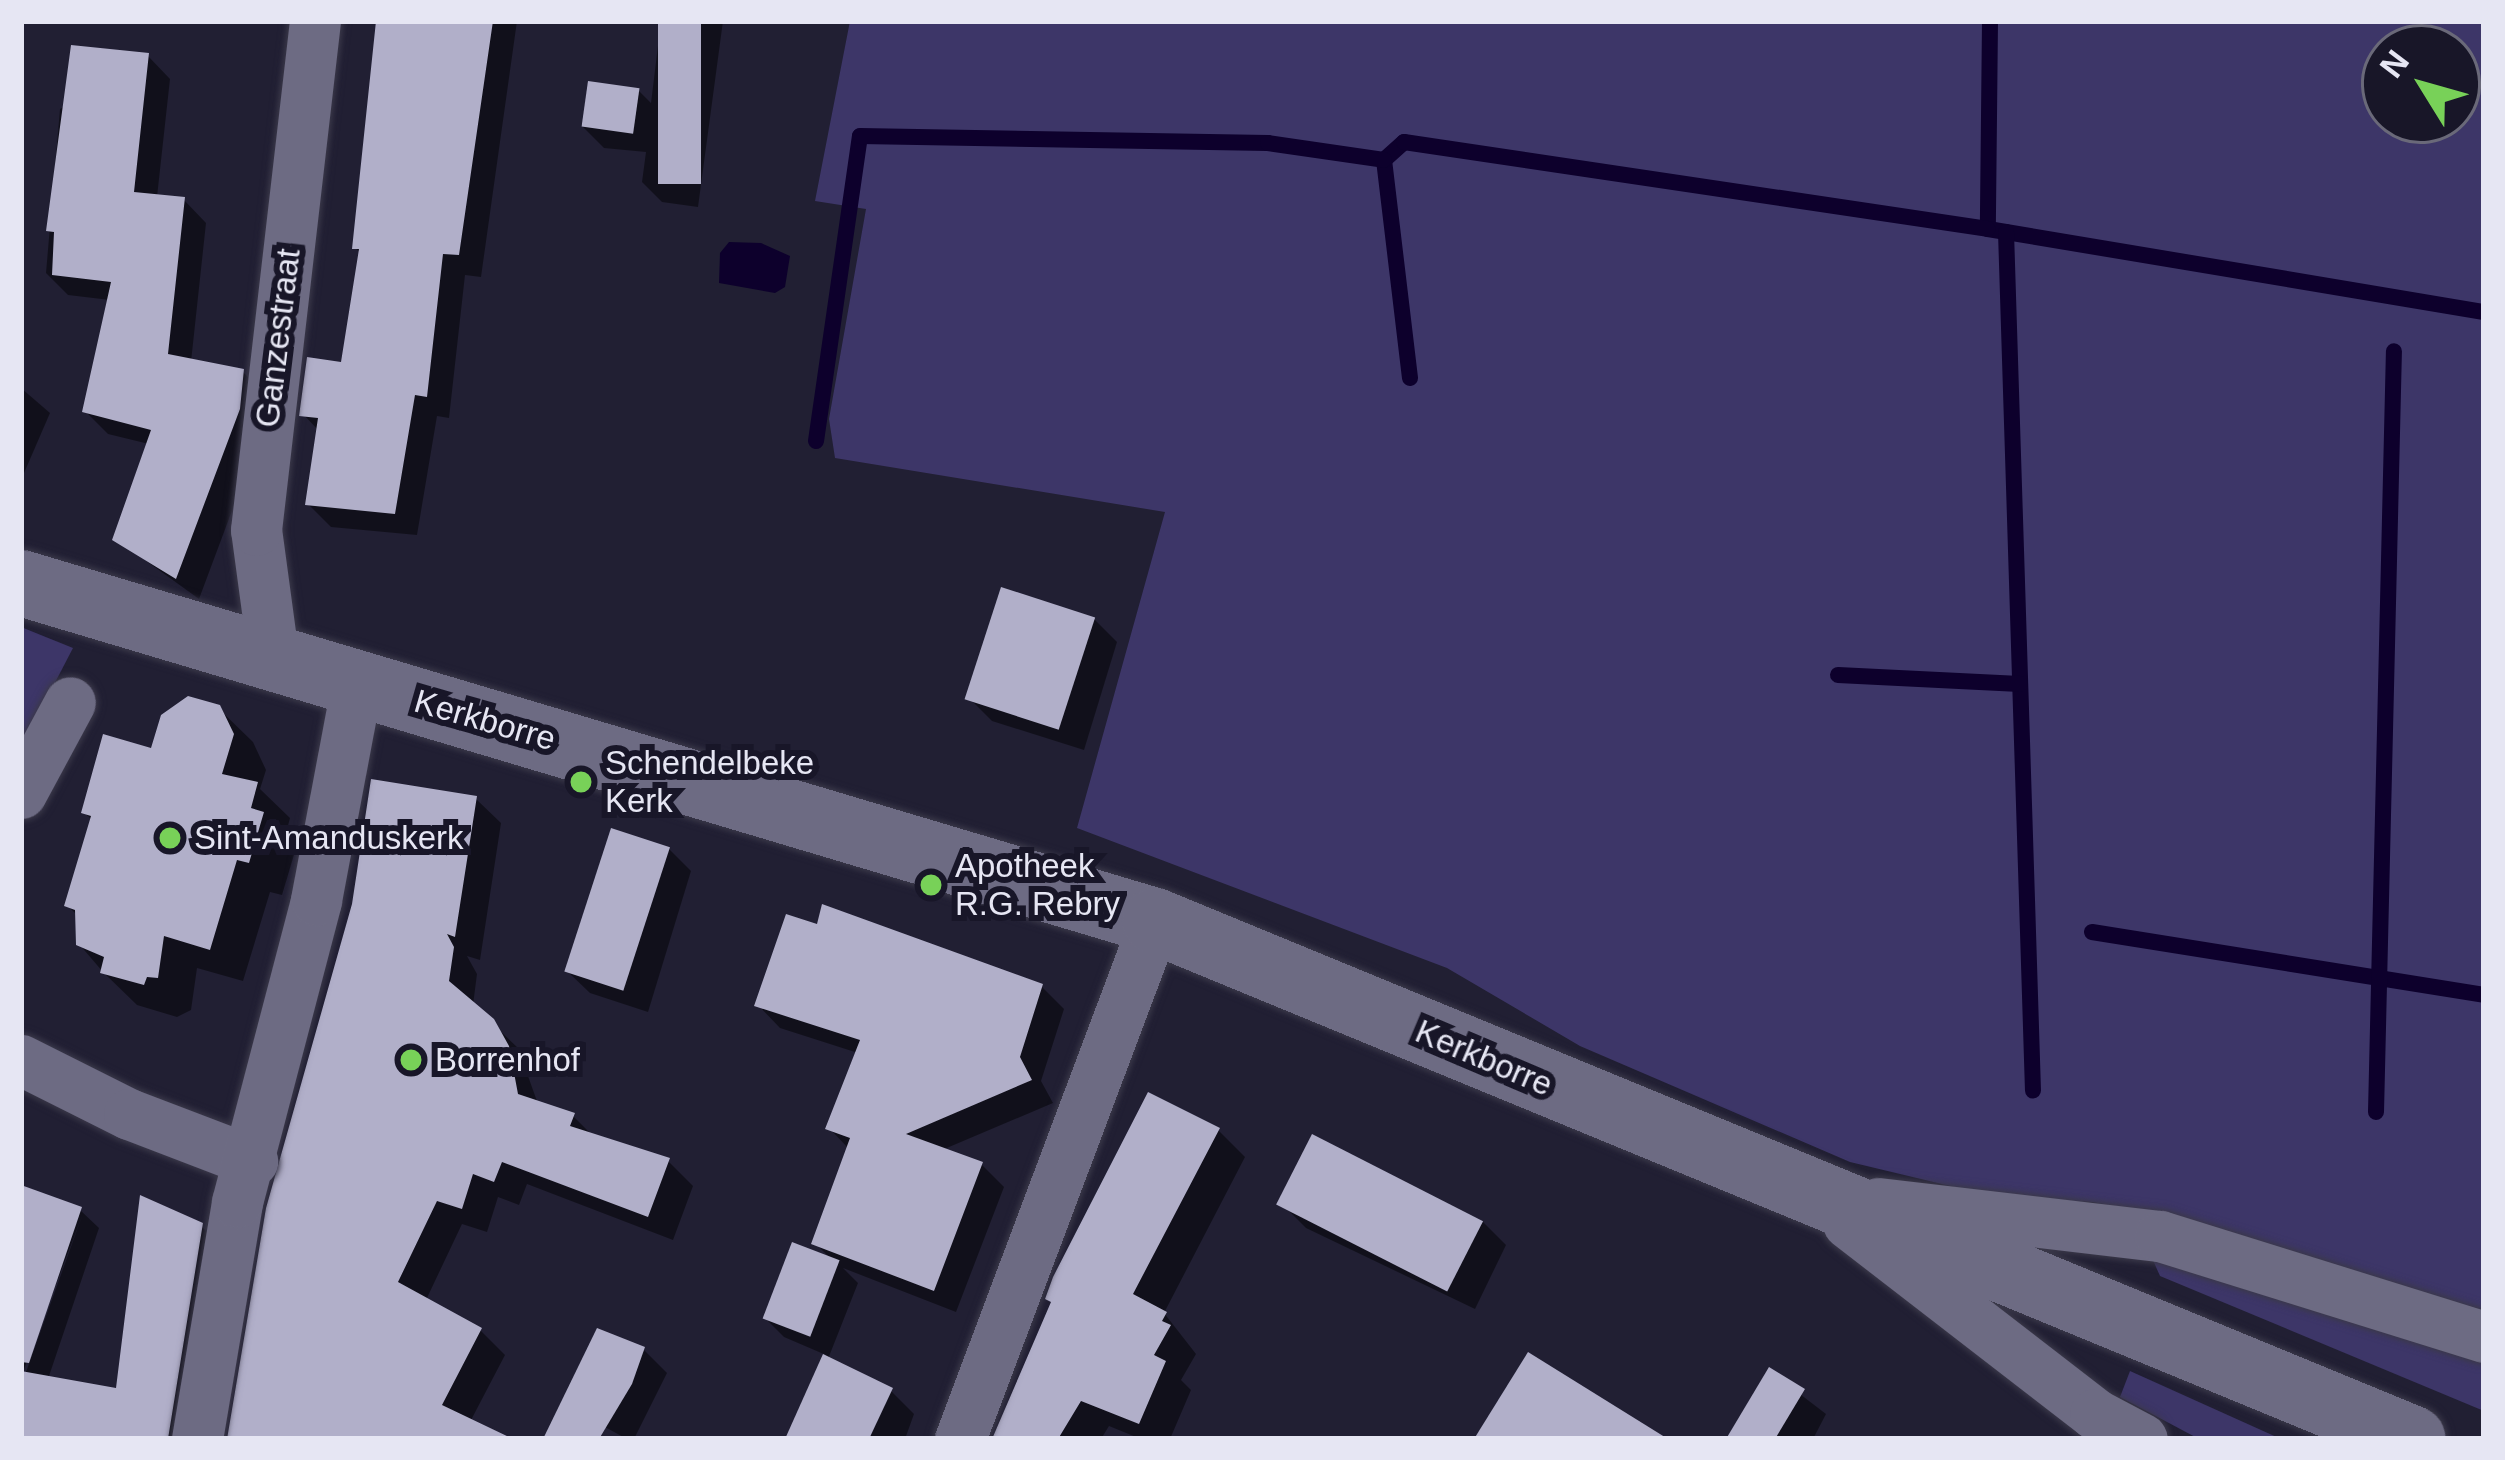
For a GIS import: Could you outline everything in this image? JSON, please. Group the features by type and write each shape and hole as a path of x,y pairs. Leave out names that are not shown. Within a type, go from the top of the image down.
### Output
{"street":[{"name":"Ganzestraat","path":"273,655 256,530 315,21"},
{"name":"Kerkborre","path":"21,583 1155,921 2413,1439"},
{"path":"197,1439 237,1202 252,1161 316,900 357,684"},
{"path":"21,793 70,702"},
{"path":"960,1439 1155,921"},
{"path":"21,1060 252,1161"},
{"name":"Kerkborre","path":"1812,1195 2160,1235 2484,1337"},
{"name":"Kerkborre","path":"1812,1195 2096,1414 2142,1439"}],"shaded area":[{"path":"850,21 2484,21 2484,1313 2185,1219 2092,1202 1996,1197 1850,1162 1580,1046 1447,968 1077,828 1165,512 835,458 829,419 866,209 815,201"},
{"path":"729,242 761,243 790,256 785,287 775,293 719,283 720,253"},
{"path":"21,627 73,648 21,748"},
{"path":"2152,1258 2484,1354 2484,1411 2160,1276"},
{"path":"2130,1371 2281,1439 2199,1439 2120,1397"}],"building":[{"path":"376,21 493,21 459,255 443,254 427,397 415,395 395,514 305,505 318,418 299,416 307,357 341,362 359,249 352,249"},
{"path":"658,21 701,21 701,184 658,184"},
{"path":"71,45 149,53 134,192 185,197 168,354 244,369 240,409 176,579 112,540 151,430 82,412 111,282 52,275 54,232 46,231"},
{"path":"588,81 639,88 633,134 582,127"},
{"path":"1001,587 1095,618 1059,730 965,699"},
{"name":"Sint-Amanduskerk","path":"188,696 220,705 234,734 222,774 258,782 251,808 264,812 249,863 237,860 210,950 164,936 158,978 147,977 144,985 100,973 104,957 76,945 75,910 64,906 91,816 81,813 103,734 151,748 161,715"},
{"path":"371,779 477,796 455,937 447,934 454,947 449,981 494,1019 509,1046 518,1094 575,1113 570,1126 670,1158 648,1217 502,1162 494,1182 473,1174 462,1209 437,1201 398,1282 482,1328 442,1405 513,1439 227,1439 266,1208 352,904"},
{"path":"611,828 670,847 623,991 564,972"},
{"path":"822,904 1043,984 1020,1057 1032,1080 906,1134 983,1162 934,1291 811,1244 850,1138 825,1129 860,1040 754,1006 786,914 817,924"},
{"path":"1148,1092 1220,1128 1133,1294 1167,1312 1162,1321 1171,1325 1154,1355 1166,1361 1139,1424 1081,1401 1058,1439 992,1439 1051,1302 1045,1299 1053,1277"},
{"path":"1312,1134 1483,1221 1447,1292 1276,1204"},
{"path":"21,1185 82,1207 29,1363 21,1362"},
{"path":"140,1195 203,1223 168,1439 21,1439 21,1371 116,1388"},
{"path":"792,1242 840,1260 810,1337 763,1319"},
{"path":"597,1328 645,1347 632,1384 599,1439 543,1439"},
{"path":"1528,1352 1668,1439 1474,1439"},
{"path":"823,1354 893,1388 869,1439 785,1439"},
{"path":"1769,1367 1805,1389 1775,1439 1726,1439"}],"waterway":[{"path":"1990,21 1988,229 2484,312"},
{"path":"816,441 860,136 1268,143 1384,160"},
{"path":"1410,378 1384,160 1404,142 1988,229"},
{"path":"2006,232 2033,1091"},
{"path":"2376,1112 2394,351"},
{"path":"1838,675 2020,684"},
{"path":"2092,932 2484,995"}],"place":[{"name":"Schendelbeke Kerk","path":"581,782"},
{"name":"Sint-Amanduskerk","path":"170,838"},
{"name":"Apotheek R.G. Rebry","path":"931,885"},
{"name":"Borrenhof","path":"411,1060"}]}
